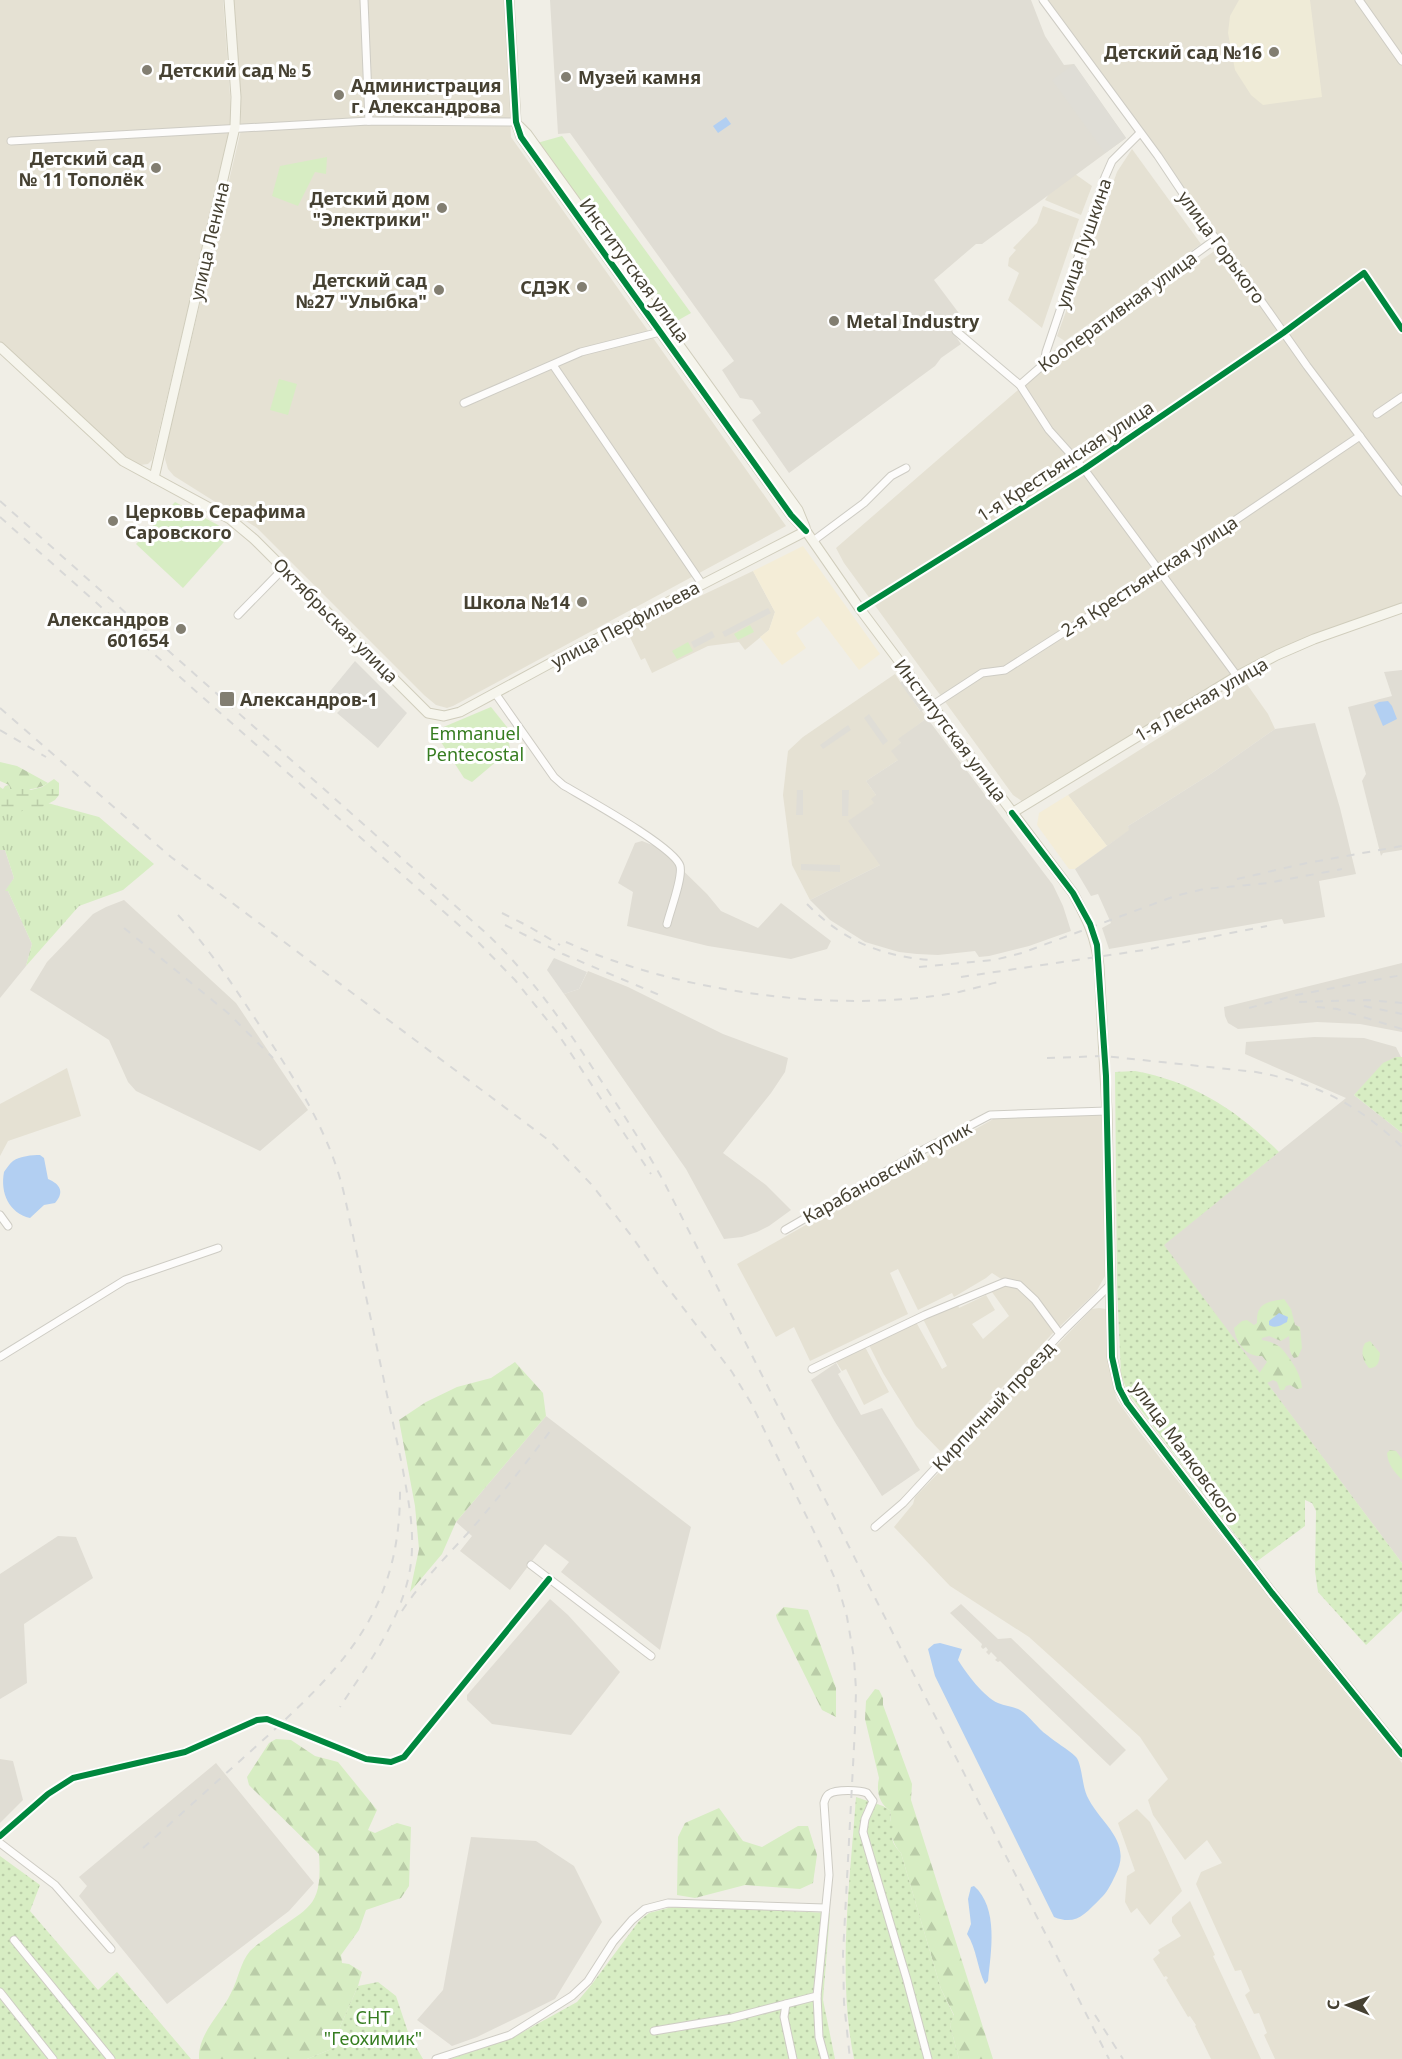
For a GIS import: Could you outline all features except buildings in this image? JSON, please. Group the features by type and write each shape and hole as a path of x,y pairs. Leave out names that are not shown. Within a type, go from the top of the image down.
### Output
{"main road":[{"name":"улица Ленина","path":"154,478 235,128 236,97 229,0"},
{"name":"Институтская улица","path":"509,0 516,122 521,137 664,330 791,515 806,531 860,609 1078,903 1091,927 1097,945 1099,966"},
{"name":"Октябрьская улица","path":"0,348 123,461 230,519 284,568 428,713 444,717"},
{"name":"улица Перфильева","path":"444,717 460,712 806,531"},
{"name":"1-я Лесная улица","path":"1012,813 1237,676 1276,655 1402,608"},
{"name":"улица Маяковского","path":"1099,966 1107,1111 1114,1371 1127,1403 1272,1593 1402,1754"}],"street":[{"path":"364,0 369,121"},
{"name":"улица Горького","path":"1043,0 1283,333 1402,492"},
{"path":"1359,0 1402,61"},
{"path":"11,141 369,121 516,122"},
{"name":"улица Пушкина","path":"1044,364 1046,352 1105,177 1112,161 1140,133"},
{"name":"Кооперативная улица","path":"1020,385 1044,364 1216,239"},
{"name":"1-я Крестьянская улица","path":"860,609 1084,469 1283,333 1364,273 1402,328"},
{"path":"464,403 581,352 664,330"},
{"path":"956,331 1020,385 1049,430 1084,469 1237,676"},
{"path":"553,365 702,584"},
{"path":"1377,414 1402,397"},
{"name":"2-я Крестьянская улица","path":"933,705 982,673 1005,670 1160,571 1360,436"},
{"path":"813,541 864,503 891,476 906,468"},
{"path":"238,615 284,568"},
{"path":"495,693 558,781 651,839 679,863 680,872 667,924"},
{"name":"Карабановский тупик","path":"785,1230 923,1150 990,1115 1107,1111"},
{"path":"0,1215 8,1227"},
{"path":"0,1357 126,1280 218,1248"},
{"path":"812,1369 925,1315 1005,1282 1019,1285 1035,1300 1060,1334"},
{"name":"Кирпичный проезд","path":"875,1527 903,1503 1060,1334 1110,1285"},
{"path":"531,1565 651,1656"},
{"path":"0,1836 48,1794 73,1778 186,1752 257,1720 267,1719 366,1759 391,1762 404,1757 549,1579"},
{"path":"825,2059 819,2037 817,1996 829,1875 824,1803 832,1792 862,1791 871,1796 873,1801 865,1819 863,1832 928,2059"},
{"path":"0,1843 55,1885 111,1949"},
{"path":"436,2059 510,2035 572,1996 588,1981 613,1942 645,1909 668,1903 825,1908"},
{"path":"14,1940 111,2059"},
{"path":"0,1992 53,2059"},
{"path":"654,2031 732,2018 817,1996"},
{"path":"786,2004 784,2017 793,2059"}],"shaded area":[{"path":"0,0 223,0 231,109 229,138 152,460 148,464 140,465 131,461 0,342"},
{"path":"233,0 505,0 511,137 786,526 447,708 436,705 424,695 257,528 174,476 168,469 165,459 166,447 241,130 241,97"},
{"path":"550,0 1031,0 1045,36 1064,65 1074,64 1126,138 982,244 976,244 934,280 964,320 952,331 961,344 941,358 935,366 789,473 752,420 761,413 752,400 740,398 722,370 734,361 570,133 558,134"},
{"path":"1048,0 1402,0 1402,606 1300,641 1023,802 1013,795 844,563 836,548 1033,377 1223,245"},
{"name":"Детский сад №16","path":"1239,0 1310,0 1322,97 1263,105 1251,95 1235,70 1228,33 1230,16"},
{"path":"1074,64 1126,138 1105,153 1052,80"},
{"path":"1132,149 1201,244 1065,341 1057,336 1117,172"},
{"path":"1075,174 1092,186 1081,215 1045,200 1052,189"},
{"path":"1043,206 1079,219 1042,328 1008,300 1019,273 1008,266 1009,258 1016,250 1013,248 1037,223"},
{"path":"803,546 880,654 859,670 818,616 796,633 806,648 782,665 760,637 769,630 775,612 753,571"},
{"path":"753,571 775,612 769,630 745,650 739,642 708,646 652,673 645,658 641,660 627,631"},
{"path":"768,608 771,613 725,637 722,632"},
{"path":"712,631 715,637 694,648 691,642"},
{"path":"355,661 407,713 378,748 337,713 342,708 327,695"},
{"path":"1402,670 1402,850 1383,853 1381,856 1362,781 1366,774 1348,707 1392,696 1384,672"},
{"path":"895,674 927,718 899,739 901,743 898,760 866,781 876,795 874,803 880,865 810,900 792,865 783,795 788,751 803,737"},
{"path":"905,679 925,708 921,712 900,683"},
{"path":"1246,683 1268,714 1275,729 1212,773 1128,826 1130,830 1107,846 1068,795"},
{"path":"869,714 888,741 883,745 864,718"},
{"path":"927,718 1053,885 1071,931 1029,946 989,956 979,957 975,951 938,955 899,952 865,942 830,920 810,900 880,865 848,821 874,803 871,799 876,795 866,781 898,760 891,751 901,743 898,739"},
{"path":"1315,723 1340,808 1356,874 1319,881 1325,917 1284,924 1282,919 1109,949 1102,928 1111,923 1098,894 1091,896 1075,869 1129,830 1128,826 1212,773 1275,729"},
{"path":"848,725 851,730 823,749 820,745"},
{"path":"797,790 803,790 803,815 796,815"},
{"path":"842,790 849,790 848,816 842,816"},
{"path":"1068,795 1107,846 1075,869 1069,869 1037,825 1039,813"},
{"path":"642,841 660,848 721,911 758,928 781,903 831,941 827,949 791,959 708,946 627,926 633,892 618,883 635,843"},
{"path":"0,850 5,850 14,878 6,891 32,944 26,966 0,998"},
{"path":"801,864 840,865 840,872 801,870"},
{"path":"124,900 236,1003 308,1110 260,1151 136,1091 128,1082 109,1040 30,990 47,962 93,914"},
{"path":"554,958 587,972 579,989 564,994 547,970"},
{"path":"1402,963 1402,1032 1360,1024 1317,1022 1238,1029 1228,1023 1225,1016 1224,1007"},
{"path":"588,971 628,987 723,1034 788,1058 785,1072 771,1093 723,1153 766,1185 791,1210 757,1232 724,1239 686,1169 564,994 579,989"},
{"path":"1314,1037 1364,1038 1396,1047 1401,1057 1396,1057 1354,1095 1402,1133 1402,1563 1163,1245 1346,1098 1245,1054 1246,1042"},
{"path":"67,1068 81,1116 8,1141 0,1156 0,1104"},
{"path":"1102,1114 1105,1276 1096,1292 1052,1334 941,1452 916,1426 883,1373 869,1345 916,1322 942,1369 947,1366 923,1319 958,1305 959,1308 986,1295 995,1310 972,1324 983,1339 1009,1316 992,1292 1009,1284 992,1273 954,1297 952,1293 918,1310 898,1269 890,1273 908,1314 810,1361 794,1327 776,1337 737,1264 995,1118"},
{"path":"1092,1309 1106,1309 1110,1373 1117,1400 1294,1630 1402,1763 1402,2059 1275,2059 1264,2035 1267,2033 1259,2013 1254,2014 1245,1995 1250,1991 1241,1970 1235,1971 1196,1884 1201,1872 1222,1863 1207,1840 1185,1860 1153,1815 1148,1800 1168,1779 1140,1737 1029,1637 950,1586 894,1527 913,1504 915,1497 984,1426 1058,1344"},
{"path":"865,1347 889,1392 864,1405 846,1369 842,1371 835,1360"},
{"path":"836,1363 841,1372 838,1374 861,1415 882,1408 920,1470 882,1496 811,1380"},
{"path":"546,1416 691,1527 660,1650 561,1572 569,1562 545,1544 510,1590 460,1551 472,1536 456,1522"},
{"path":"58,1536 76,1537 93,1578 24,1624 27,1683 0,1699 0,1574"},
{"path":"550,1599 568,1615 620,1672 571,1735 492,1724 467,1700 467,1695"},
{"path":"961,1604 998,1639 1011,1638 1126,1750 1110,1766 1000,1661 995,1660 997,1658 991,1652 989,1655 986,1647 983,1649 981,1647 982,1644 950,1613"},
{"path":"0,1759 13,1761 23,1800 0,1823"},
{"path":"216,1763 314,1883 289,1911 167,2004 79,1896 87,1886 79,1877"},
{"path":"1137,1809 1150,1822 1182,1891 1150,1925 1137,1908 1131,1913 1125,1902 1127,1876 1135,1871 1118,1823"},
{"path":"471,1837 536,1841 574,1866 602,1922 555,1999 477,2037 452,2046 417,2020 443,1990"},
{"path":"1190,1901 1261,2059 1211,2059 1196,2025 1190,2016 1188,2017 1166,1980 1168,1978 1164,1977 1153,1959 1160,1953 1158,1950 1181,1936 1172,1922 1172,1917"}],"green space":[{"path":"562,136 691,313 675,322 629,254 619,256 537,143"},
{"path":"327,157 326,174 315,172 298,206 272,196 280,166"},
{"path":"279,379 297,384 288,415 270,410"},
{"path":"175,502 231,534 183,588 136,544"},
{"path":"750,625 754,632 738,640 734,634"},
{"path":"688,642 693,651 677,659 672,651"},
{"name":"Emmanuel Pentecostal","path":"491,707 507,727 510,750 472,782 464,778 434,731"},
{"path":"0,762 17,766 48,783 35,788 10,789 9,785 0,781"},
{"path":"54,779 59,783 59,795 55,800 37,810 23,810 18,815 11,815 0,809 0,787 3,789 9,785 10,789 25,787 31,790 42,787"},
{"path":"0,790 99,817 154,864 123,890 79,906 26,966 32,944 8,891 5,891 14,878 5,850 0,850"},
{"path":"1396,1057 1402,1057 1402,1133 1354,1095 1383,1063"},
{"path":"1135,1071 1176,1082 1213,1100 1247,1123 1279,1152 1164,1245 1402,1563 1402,1611 1366,1645 1318,1592 1315,1571 1316,1511 1312,1503 1305,1500 1305,1526 1256,1562 1128,1393 1121,1375 1117,1286 1115,1072"},
{"path":"1284,1299 1291,1309 1295,1325 1300,1327 1302,1348 1298,1357 1294,1358 1291,1352 1289,1336 1281,1341 1269,1336 1262,1340 1276,1344 1284,1351 1297,1372 1302,1388 1297,1389 1290,1385 1280,1390 1277,1382 1273,1380 1265,1384 1260,1378 1260,1372 1267,1362 1262,1356 1251,1354 1243,1348 1234,1328 1247,1320 1254,1325 1257,1323 1258,1311 1261,1307 1272,1301"},
{"path":"1370,1341 1380,1353 1377,1365 1372,1368 1369,1368 1362,1353 1365,1343"},
{"path":"515,1362 543,1393 546,1416 456,1522 442,1554 410,1592 419,1549 415,1506 399,1420 426,1402 457,1387 491,1378"},
{"path":"1390,1450 1396,1451 1402,1459 1402,1480 1389,1461 1387,1453"},
{"path":"784,1607 808,1610 836,1688 836,1717 822,1710 777,1619 776,1615"},
{"path":"875,1689 879,1690 883,1698 883,1705 912,1784 911,1800 993,2059 959,2059 950,2025 954,2015 941,1989 901,1853 892,1839 891,1811 881,1801 878,1792 879,1778 865,1719 866,1701"},
{"path":"276,1739 291,1740 315,1756 338,1762 377,1810 368,1830 375,1833 397,1823 411,1827 409,1886 401,1898 366,1910 359,1930 341,1955 342,1963 349,1964 362,1972 334,2048 307,2059 199,2059 202,2041 231,1993 241,1966 250,1951 310,1905 318,1887 319,1854 249,1785 247,1777 269,1743"},
{"path":"856,1797 891,1811 890,1820 894,1828 893,1842 901,1853 941,1989 954,2016 950,2025 959,2059 854,2059 846,1995 846,1929"},
{"path":"719,1808 743,1841 762,1847 798,1826 808,1826 817,1855 813,1883 800,1889 745,1885 695,1898 677,1895 678,1837 685,1823"},
{"path":"0,1856 40,1885 30,1911 98,1990 117,1972 191,2059 0,2059"},
{"path":"672,1907 830,1913 823,2000 835,2059 450,2059 512,2038 577,2002 639,1921 649,1913"},
{"name":"СНТ \"Геохимик\"","path":"378,1982 396,1996 409,2035 423,2059 307,2059 334,2048 338,2042 340,2027 358,1986"}],"water":[{"path":"726,117 731,124 718,133 713,126"},
{"path":"1388,701 1397,719 1383,726 1374,705"},
{"path":"40,1155 44,1158 48,1179 56,1183 60,1189 60,1195 55,1203 44,1205 30,1218 11,1207 3,1187 4,1172 16,1159"},
{"path":"1279,1313 1288,1317 1287,1322 1276,1327 1269,1325 1269,1321"},
{"path":"940,1643 962,1649 958,1660 981,1690 998,1703 1020,1710 1078,1760 1087,1796 1113,1833 1120,1853 1120,1864 1107,1891 1080,1917 1068,1920 1054,1917 935,1676 928,1649"},
{"path":"974,1886 982,1895 987,1906 992,1931 988,1981 985,1984 967,1934 971,1924 968,1899 971,1887"}],"railway":[{"path":"0,501 487,934 531,981 556,1014 620,1109 663,1180 1109,2059"},
{"path":"0,517 479,943 515,980 556,1031 651,1174"},
{"path":"0,708 171,857 551,1142 592,1185 732,1372 751,1403 821,1546 838,1586 847,1617 854,1658 856,1690 843,1954 844,2003 850,2059"},
{"path":"0,730 46,757"},
{"path":"1237,879 1307,863 1402,846"},
{"path":"919,967 994,960 1022,953 1175,896 1204,889 1268,883 1342,869"},
{"path":"807,904 834,928 864,944 896,955 932,960"},
{"path":"502,913 560,945"},
{"path":"178,915 201,941 273,1047 311,1109 331,1152 345,1198 402,1465 412,1538 410,1570 405,1591 387,1632 340,1707"},
{"path":"505,925 563,954 664,997"},
{"path":"961,977 1144,950 1267,926"},
{"path":"124,928 228,1013 273,1058"},
{"path":"566,942 657,974 707,986 811,999 862,1001 912,999 959,992 999,982"},
{"path":"1249,1008 1296,995 1402,975"},
{"path":"1299,1002 1368,1000 1402,1003"},
{"path":"1364,1006 1402,1014"},
{"path":"1317,1007 1337,1009 1402,1029"},
{"path":"1047,1058 1104,1056 1256,1072 1298,1082 1352,1107 1402,1147"},
{"path":"402,1611 425,1580 500,1496 551,1430"},
{"path":"143,1848 311,1694 337,1667 359,1638 376,1606 389,1572 397,1533 400,1489"},
{"path":"1095,2015 1123,2059"}],"cycle path":[{"path":"509,0 516,122 521,137 791,515 806,531"},
{"path":"860,609 1084,469 1283,333 1364,273 1402,329"},
{"path":"1012,813 1073,893 1090,924 1097,945 1106,1076 1112,1357 1119,1388 1127,1403 1272,1593 1402,1754"},
{"path":"0,1836 48,1794 73,1778 185,1752 257,1720 267,1719 366,1759 391,1762 404,1757 549,1579"}],"place":[{"name":"Детский сад №16","path":"1274,52"},
{"name":"Детский сад № 5","path":"147,70"},
{"name":"Музей камня","path":"566,77"},
{"name":"Администрация г. Александрова","path":"339,95"},
{"name":"Детский сад № 11 Тополёк","path":"156,168"},
{"name":"Детский дом \"Электрики\"","path":"442,208"},
{"name":"СДЭК","path":"582,287"},
{"name":"Детский сад №27 \"Улыбка\"","path":"439,290"},
{"name":"Metal Industry","path":"834,321"},
{"name":"Церковь Серафима Саровского","path":"113,521"},
{"name":"Школа №14","path":"582,602"},
{"name":"Александров 601654","path":"181,629"},
{"name":"Александров-1","path":"227,699"}]}
